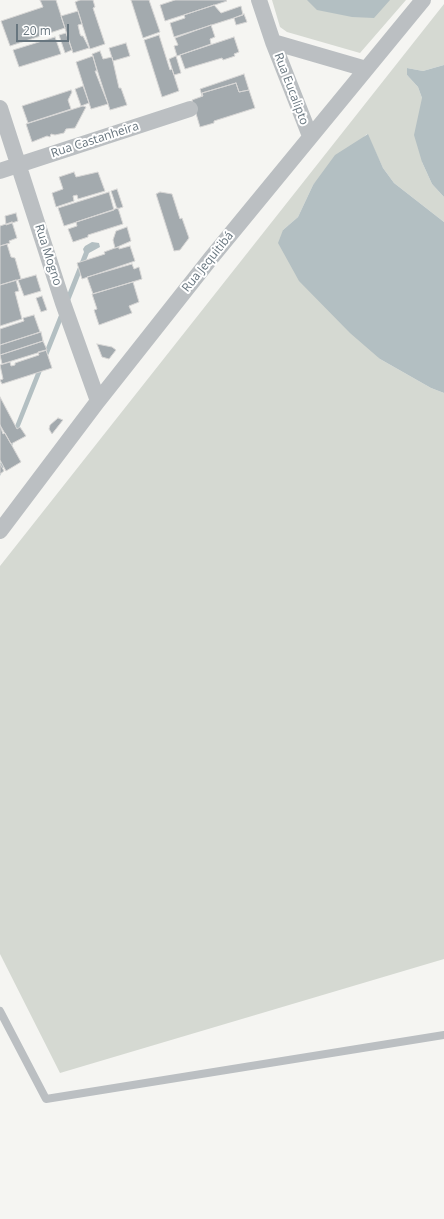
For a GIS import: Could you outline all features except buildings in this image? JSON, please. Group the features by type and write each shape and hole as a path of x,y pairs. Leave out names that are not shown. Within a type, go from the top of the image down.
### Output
{"street":[{"name":"Rua Eucalipto","path":"258,0 310,136"},
{"name":"Rua Jequitibá","path":"0,531 98,401 310,136 423,0"},
{"name":"Rua Eucalipto","path":"273,42 366,69"},
{"name":"Rua Mogno","path":"0,108 63,303 98,401"},
{"name":"Rua Castanheira","path":"0,171 190,109"}],"lane":[{"path":"0,1011 46,1099 444,1035"}],"shaded area":[{"path":"272,0 406,0 360,53 287,32 280,27"},
{"path":"307,0 390,0 374,18 352,17 317,10"},
{"path":"444,4 444,65 423,71 407,68 407,75 418,87 422,98 422,162 432,184 444,197 444,222 394,183 383,168 367,134 313,185 298,217 283,230 380,359 431,388 444,393 444,959 60,1073 0,954 0,566"},
{"path":"444,65 444,197 432,184 422,162 414,135 422,98 418,87 407,75 407,68 423,71"},
{"path":"368,134 383,168 394,183 444,222 444,393 431,388 380,359 350,333 299,281 278,243 283,230 298,217 313,185 335,155"},
{"path":"92,242 99,243 100,247 89,253 0,476 0,464 84,252 83,249"}]}
